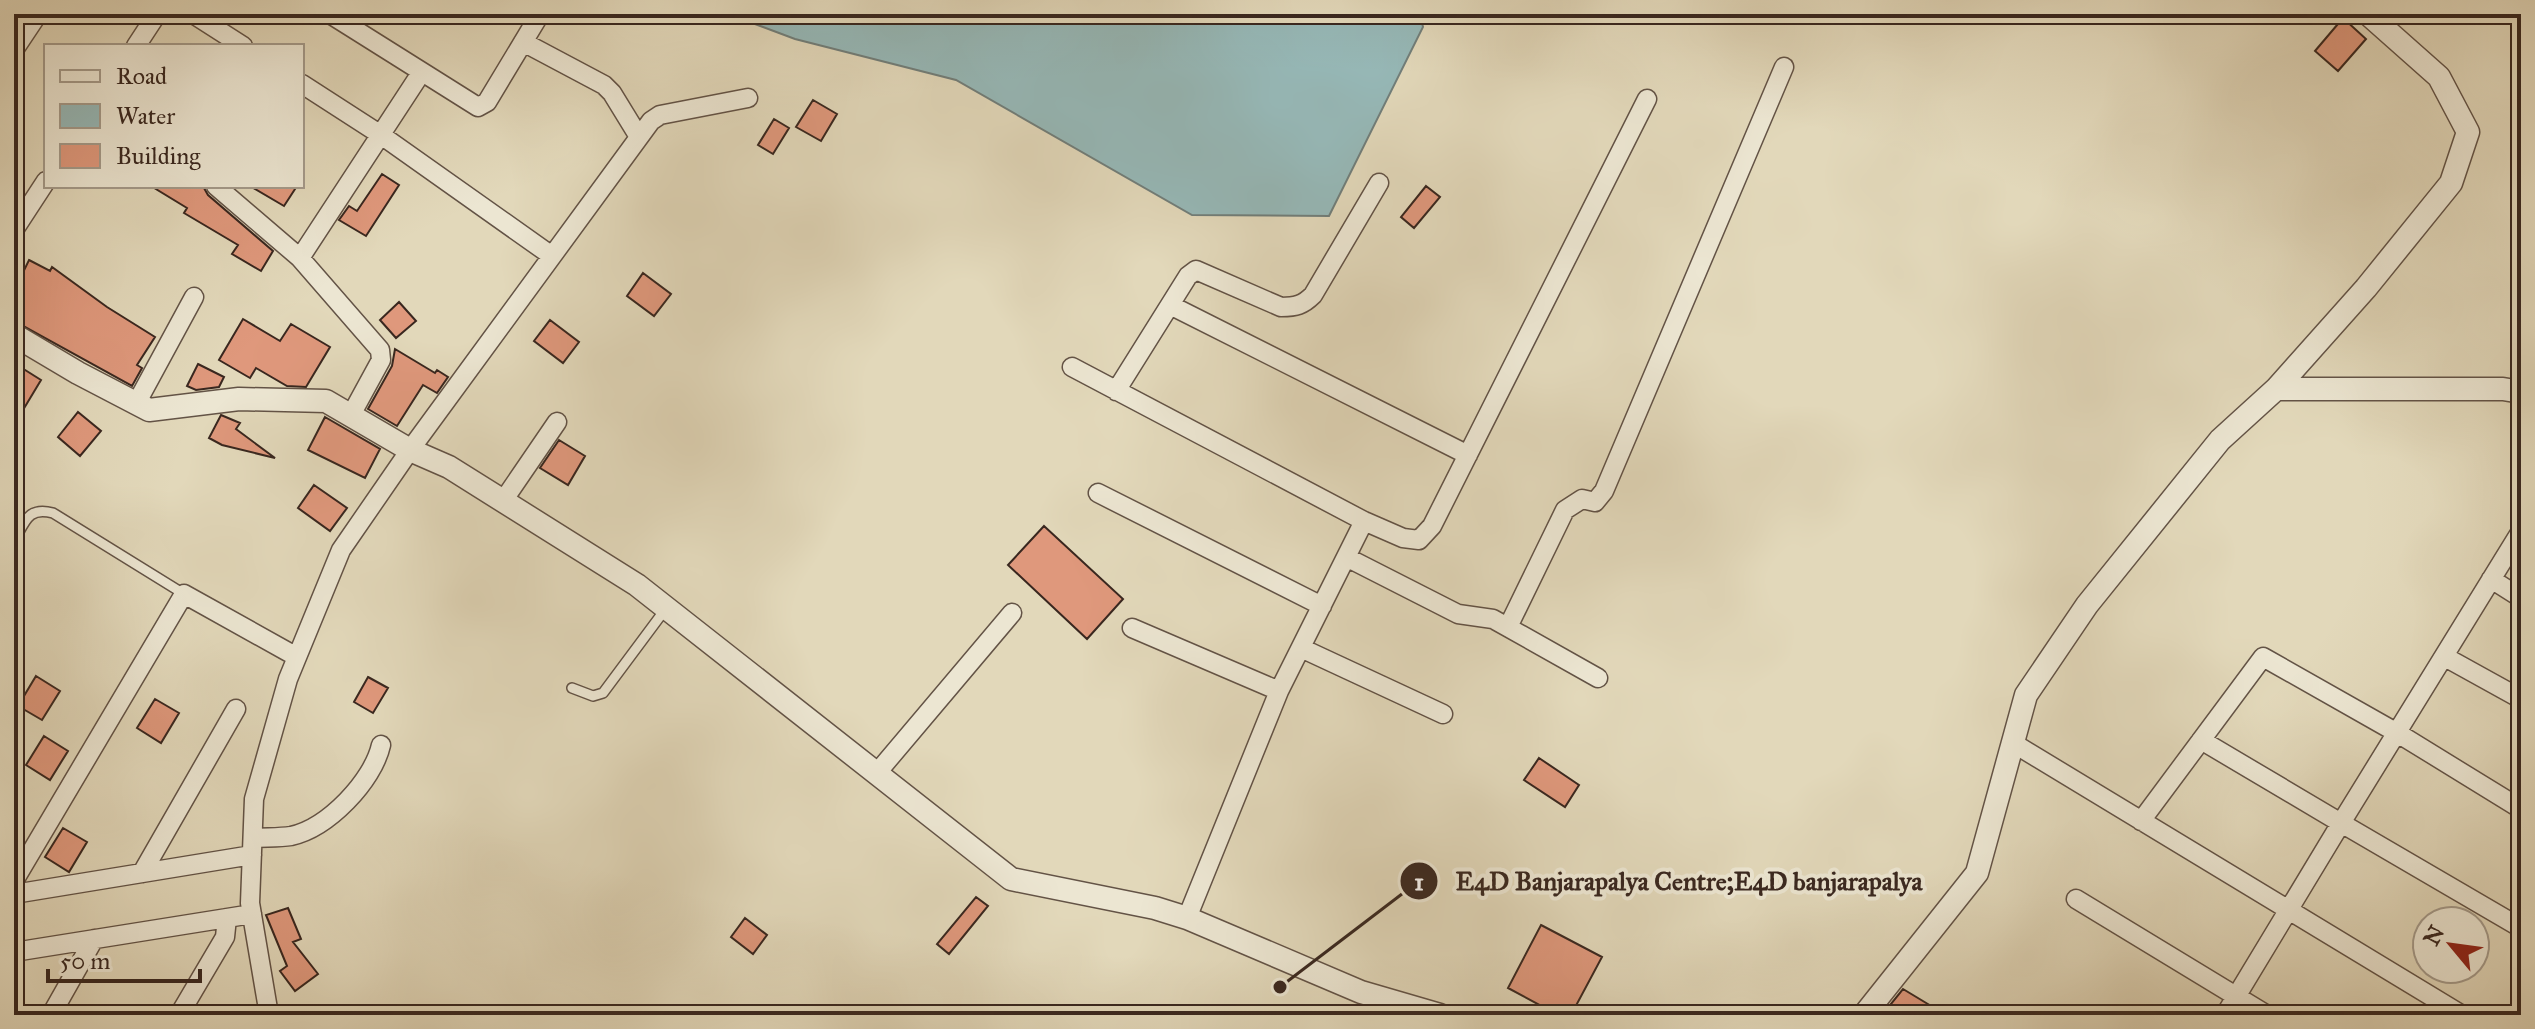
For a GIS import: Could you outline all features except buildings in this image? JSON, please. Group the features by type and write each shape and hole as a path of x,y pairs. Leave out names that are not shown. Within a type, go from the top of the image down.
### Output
{"street":[{"path":"14,50 38,14"},
{"path":"137,44 157,14"},
{"path":"193,14 240,44"},
{"path":"330,14 474,106 484,105 536,17"},
{"path":"1864,1015 1977,873 2026,695 2087,605 2220,440 2276,389 2366,288 2451,183 2468,132 2439,77 2368,14"},
{"path":"523,42 604,85 639,137"},
{"path":"1508,627 1565,510 1582,499 1595,502 1604,491 1784,67"},
{"path":"300,258 421,73"},
{"path":"304,85 381,135 552,256"},
{"path":"269,1015 252,914 254,799 297,657 341,550 410,450 651,121 660,115 748,98"},
{"path":"1072,367 1364,521 1403,538 1419,540 1432,526 1647,99"},
{"path":"14,230 21,202 44,183"},
{"path":"1116,391 1188,276 1196,270 1281,307 1305,303 1313,295 1379,183"},
{"path":"218,188 300,258 370,336 382,355 351,415"},
{"path":"136,404 194,297"},
{"path":"1170,305 1468,455"},
{"path":"14,335 149,410 239,399 326,401 410,450 449,467 667,607 1011,879 1155,908 1187,918 1361,992 1440,1015"},
{"path":"2276,389 2503,389 2521,392"},
{"path":"503,501 557,422"},
{"path":"1098,493 1322,606"},
{"path":"1187,918 1279,691 1364,521"},
{"path":"2225,1015 2521,531"},
{"path":"1346,557 1458,614 1487,617 1508,627 1598,678"},
{"path":"2491,579 2521,598"},
{"path":"14,881 184,594 297,657"},
{"path":"876,774 1012,613"},
{"path":"1132,628 1279,691"},
{"path":"1301,648 1443,714"},
{"path":"2141,821 2263,657 2399,734 2521,809"},
{"path":"2445,657 2521,699"},
{"path":"142,873 236,709"},
{"path":"2201,740 2521,928"},
{"path":"2013,743 2462,1015"},
{"path":"14,894 142,873 293,836 318,823 357,790 377,762 381,745"},
{"path":"2076,899 2267,1015"},
{"path":"14,952 252,914"},
{"path":"179,1015 225,937 227,918"},
{"path":"51,1015 94,939"}],"lane":[{"path":"14,541 31,513 39,510 53,513 184,594"},
{"path":"572,688 593,696 603,693 667,607"}],"water":[{"path":"728,14 1420,14 1423,27 1329,216 1192,215 956,80 795,39"}],"place":[{"name":"E4D Banjarapalya Centre;E4D banjarapalya","path":"1280,987"}]}
